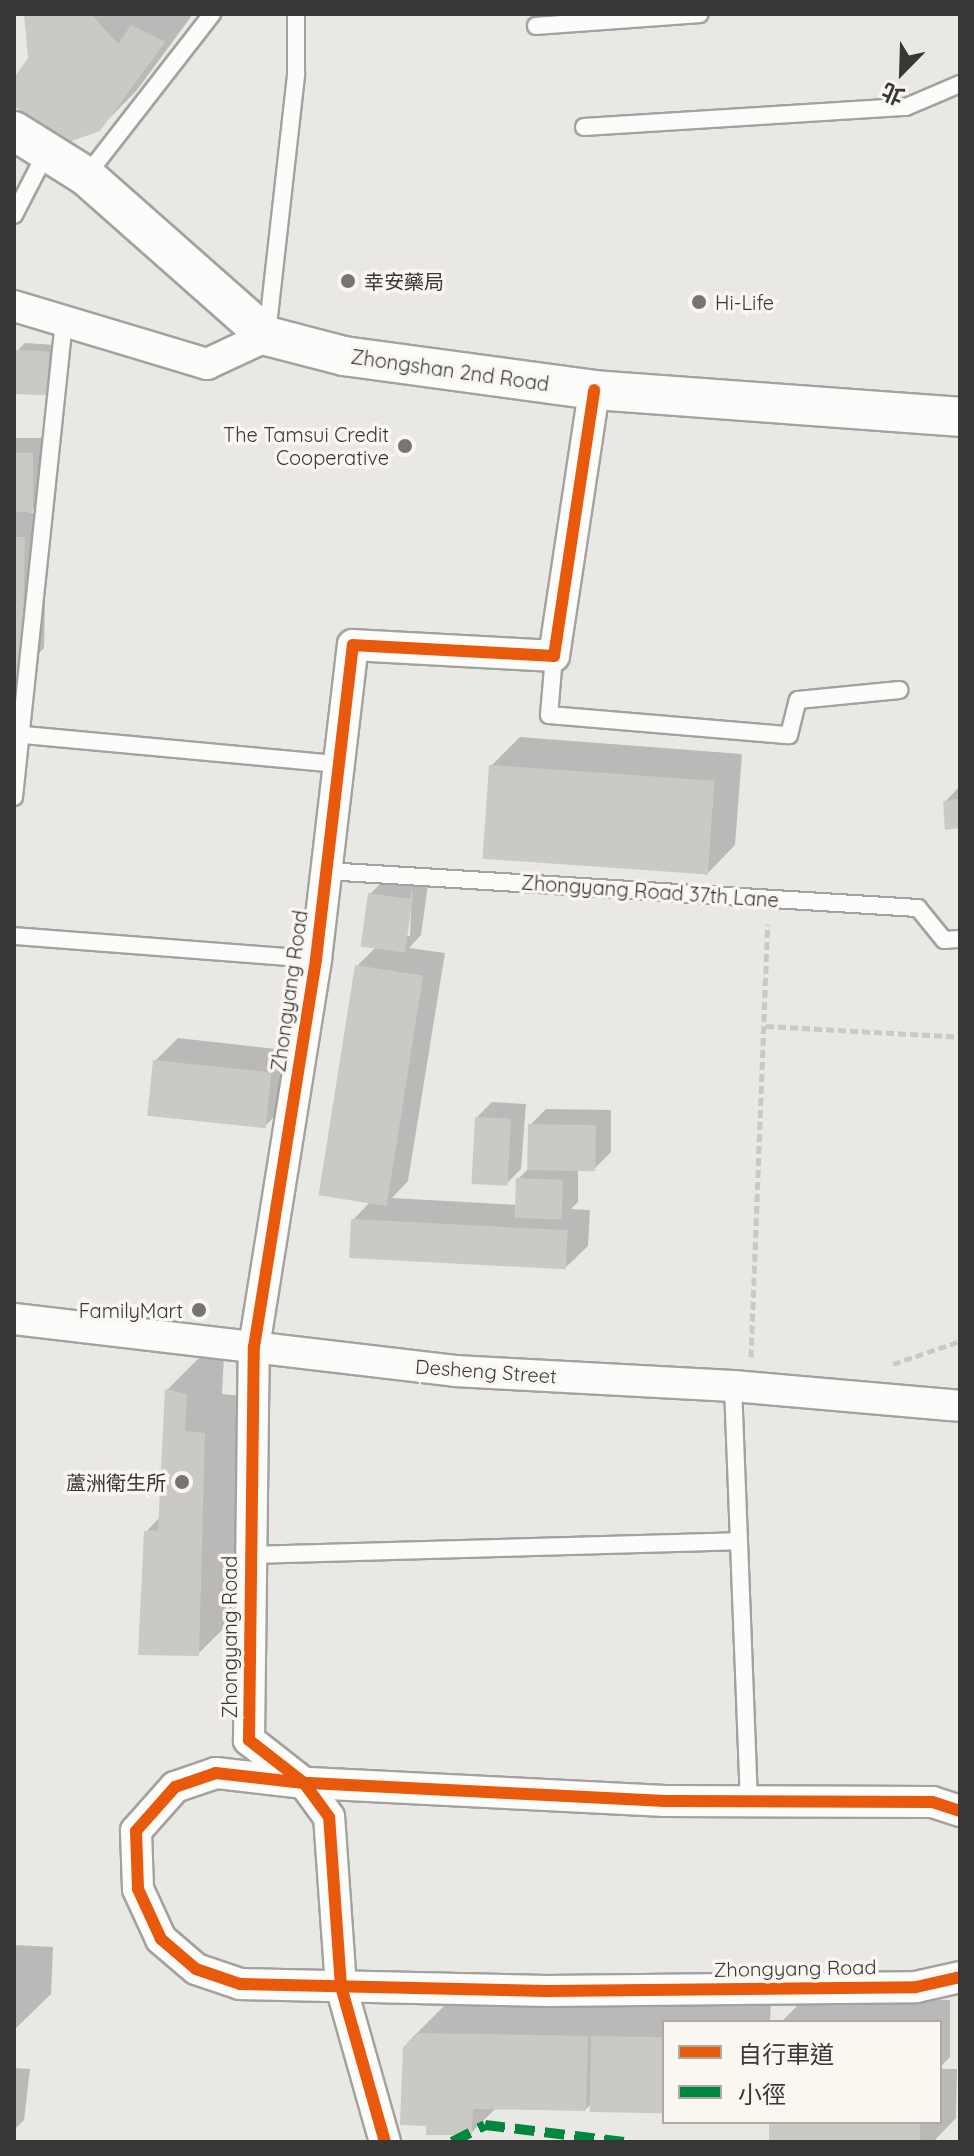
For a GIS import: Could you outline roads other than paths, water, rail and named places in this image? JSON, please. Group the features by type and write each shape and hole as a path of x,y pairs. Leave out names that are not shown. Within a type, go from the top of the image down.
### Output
{"street":[{"name":"Zhongshan 2nd Road","path":"14,131 86,176 267,336 344,356 594,390 960,417"},
{"path":"14,306 207,364 267,336"},
{"path":"554,656 594,390"},
{"name":"Zhongyang Road","path":"385,2142 341,1987 329,1817 304,1783 249,1740 254,1347 316,959 336,764 353,645 554,656"},
{"name":"Desheng Street","path":"14,1319 455,1371 741,1387 960,1406"},
{"name":"Zhongyang Road","path":"960,1811 932,1802 749,1803 304,1783 216,1773 175,1787 136,1831 138,1889 161,1939 196,1969 240,1984 341,1987 916,1987 960,1977"}],"lane":[{"path":"86,176 212,14"},
{"path":"267,336 296,74 296,14"},
{"path":"536,26 700,14"},
{"path":"584,127 906,107 960,84"},
{"path":"14,215 47,151"},
{"path":"14,797 24,735 64,321"},
{"path":"554,656 549,715 789,735 798,700 900,690"},
{"path":"24,735 336,764"},
{"name":"Zhongyang Road 37th Lane","path":"326,871 918,908 944,940 960,939"},
{"path":"14,936 316,959"},
{"path":"741,1387 739,1541 749,1803"},
{"path":"249,1555 739,1541"}],"place":[{"name":"幸安藥局","path":"348,281"},
{"name":"Hi-Life","path":"699,302"},
{"name":"The Tamsui Credit Cooperative","path":"405,446"},
{"name":"FamilyMart","path":"199,1310"},
{"name":"蘆洲衛生所","path":"182,1482"}]}
